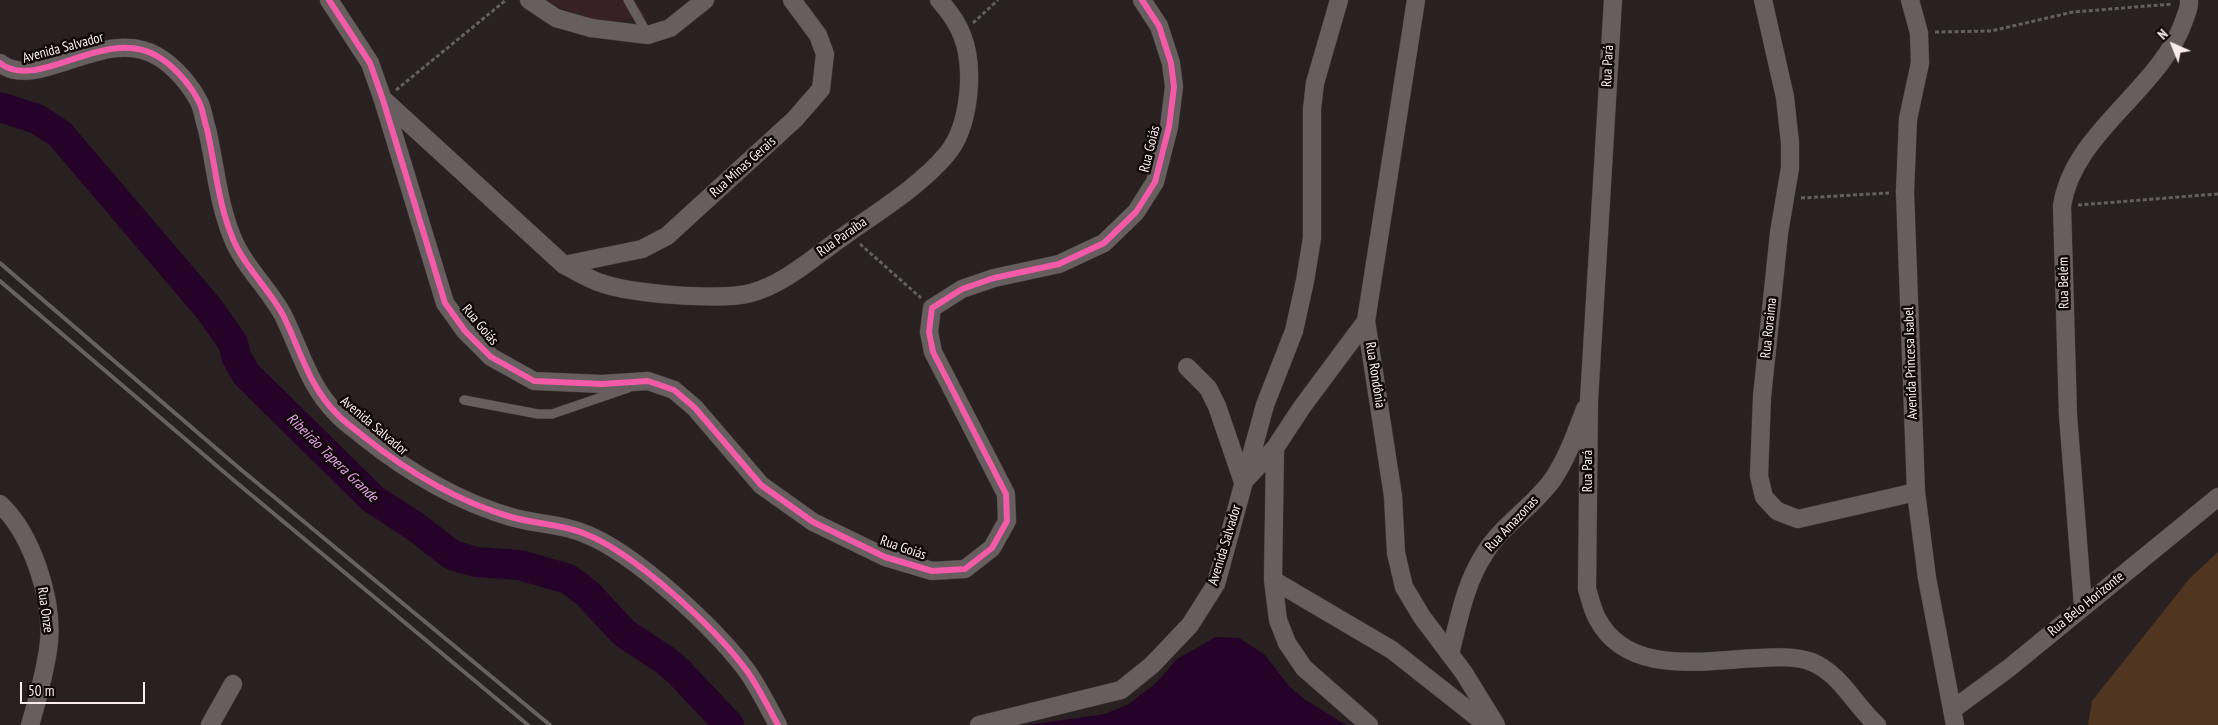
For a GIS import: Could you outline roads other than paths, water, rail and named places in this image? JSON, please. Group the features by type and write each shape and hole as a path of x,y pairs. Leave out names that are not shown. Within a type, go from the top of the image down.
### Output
{"street":[{"path":"329,0 370,63 384,100"},
{"path":"529,0 556,18 591,28 648,35 670,28 705,0"},
{"name":"Rua Minas Gerais","path":"564,265 642,249 667,236 795,119 821,89 825,54 818,35 792,0"},
{"name":"Rua Paraíba","path":"384,100 564,265 600,283 628,290 717,297 751,293 781,280 848,233 910,188 948,153 965,117 970,77 967,50 962,33 939,0"},
{"name":"Rua Goiás","path":"384,100 410,191 446,303 465,330 491,357 534,381 602,384 648,381 674,390 695,408 761,485 813,522 885,557 932,572 965,569 992,548 1007,521 1006,494 934,352 929,332 932,308 962,288 994,278 1060,264 1104,243 1136,212 1155,182 1169,126 1174,86 1171,63 1159,26 1142,0"},
{"path":"1243,482 1265,405 1294,331 1305,281 1312,238 1312,110 1315,83 1339,0"},
{"name":"Rua Rondônia","path":"1416,0 1366,321 1393,496 1396,553 1404,587 1422,618 1450,654 1496,725"},
{"name":"Rua Pará","path":"1613,0 1589,400 1588,589 1597,618 1616,642 1635,654 1663,662 1782,657 1811,662 1828,671 1877,725"},
{"name":"Rua Roraima","path":"1763,0 1785,97 1790,143 1790,168 1762,397 1759,476 1764,497 1777,510 1798,519 1916,492"},
{"name":"Avenida Princesa Isabel","path":"1910,0 1919,32 1920,63 1908,119 1905,192 1916,492 1927,578 1953,717"},
{"name":"Rua Belém","path":"2083,606 2068,415 2062,206 2064,192 2082,156 2170,52 2182,28 2190,1"},
{"name":"Avenida Salvador","path":"0,63 18,72 34,71 106,48 128,47 156,55 176,72 200,102 224,214 232,237 243,259 282,314 317,388 336,414 397,463 454,496 512,517 583,533 615,550 664,586 721,639 749,673 778,725"},
{"name":"Avenida Salvador","path":"979,725 1121,690 1152,666 1190,624 1216,584 1243,482 1275,448 1302,407 1366,321"},
{"path":"1187,367 1208,388 1217,406 1243,482"},
{"name":"Rua Amazonas","path":"1450,654 1464,596 1473,573 1486,551 1553,480 1568,452 1589,400"},
{"path":"1275,448 1273,580 1278,620 1288,642 1304,668 1369,725"},
{"name":"Rua Belo Horizonte","path":"1953,717 2083,606 2218,497"},
{"name":"Rua Onze","path":"0,504 10,514 32,551 46,596 49,641 41,688 30,725"},
{"path":"1273,580 1392,650 1486,725"},
{"path":"210,725 233,684"}],"lane":[{"path":"628,0 648,35"},
{"path":"464,400 538,414 552,414 648,381"}],"waterway":[{"name":"Ribeirão Tapera Grande","path":"0,107 37,119 60,134 210,310 233,343 236,356 246,374 373,499 416,527 452,555 476,562 520,565 568,579 587,593 624,633 665,660 678,671 729,725"}],"railway":[{"path":"0,263 239,468 550,725"},
{"path":"0,281 231,478 528,725"}]}
